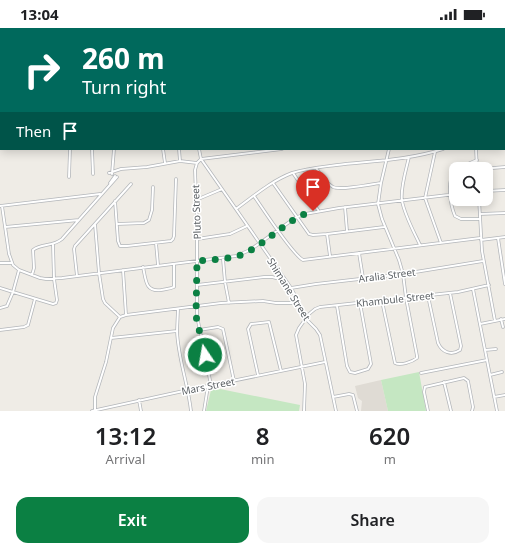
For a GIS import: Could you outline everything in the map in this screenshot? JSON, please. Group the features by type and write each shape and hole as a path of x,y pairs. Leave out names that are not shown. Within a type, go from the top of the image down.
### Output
{"street":[{"path":"69,177 70,150"},
{"path":"92,150 93,174"},
{"path":"112,174 114,150"},
{"path":"163,150 165,163"},
{"path":"179,150 180,161"},
{"path":"199,150 201,159"},
{"path":"109,172 180,161 197,163 201,159 274,150"},
{"path":"382,301 394,362 398,365 415,360 417,358 403,274 399,260 384,227 378,204 380,183 389,150"},
{"path":"236,209 272,183 293,173 316,168 409,157 440,150"},
{"path":"472,162 477,160 476,150"},
{"path":"435,152 425,198 441,243"},
{"path":"409,157 402,191 402,201 420,246"},
{"name":"Shimane Street","path":"201,159 291,288 305,319 320,335 336,411"},
{"name":"Pluto Street","path":"197,163 195,170 197,239 196,316 209,386"},
{"path":"493,168 505,167"},
{"path":"316,168 329,184 334,187 340,188 380,183"},
{"path":"293,173 318,210"},
{"path":"32,275 34,268 33,250 40,246 57,244 62,240 79,220 101,194 116,177 101,195 57,198"},
{"path":"115,201 118,241 120,246 171,241 174,238 176,179"},
{"path":"272,183 309,234 327,234 384,227"},
{"path":"77,276 75,246 131,184"},
{"path":"117,224 144,223 149,220 152,210 153,187"},
{"path":"196,200 222,189"},
{"path":"493,191 505,190"},
{"path":"101,194 1,206 11,263 14,267 32,275 46,279 54,279 223,258 240,255 259,244 297,217 318,210 449,195"},
{"path":"254,196 301,259 308,260 441,243 505,237"},
{"path":"452,206 458,218 480,219"},
{"path":"479,206 483,261 495,320"},
{"path":"345,207 347,231"},
{"path":"480,214 505,213"},
{"path":"5,227 79,220"},
{"path":"95,224 98,273 104,302 120,317"},
{"path":"197,239 230,234 247,226"},
{"path":"327,234 330,256"},
{"path":"498,238 505,282"},
{"path":"156,243 158,265"},
{"path":"0,288 53,304 56,303 53,244"},
{"path":"359,253 363,278"},
{"path":"223,258 228,303"},
{"name":"Aralia Street","path":"291,288 403,274 483,261"},
{"path":"0,263 11,263"},
{"path":"143,267 148,287 151,290 156,290 174,287 174,264"},
{"path":"0,308 7,306 13,292 19,270"},
{"path":"123,270 126,315"},
{"path":"197,285 264,277 285,280"},
{"name":"Khambule Street","path":"309,314 317,308 428,296 473,289 488,285"},
{"path":"473,289 497,411"},
{"path":"428,296 440,348 445,352 453,353 459,351 461,346 450,293"},
{"path":"0,330 24,327 28,325 35,299"},
{"path":"94,410 95,397 106,362 113,328 120,317 126,315 228,303 263,301 276,303 298,303"},
{"path":"337,306 347,366 350,372 355,373 368,369 371,364 360,303"},
{"path":"178,309 177,331 179,352 188,390 191,411"},
{"path":"302,312 309,314 296,335 305,384 304,411"},
{"path":"501,319 503,327"},
{"path":"480,324 505,319"},
{"path":"258,375 249,331 249,327 253,323 269,322 281,371"},
{"path":"199,330 218,327 222,328 234,381"},
{"path":"111,338 177,331"},
{"path":"485,350 496,349"},
{"path":"421,374 487,360"},
{"name":"Mars Street","path":"94,410 325,362"},
{"path":"490,375 502,372"},
{"path":"428,411 424,392 425,388 464,378 467,379 473,407 472,411"},
{"path":"444,382 451,411"},
{"path":"204,411 209,386"},
{"path":"333,397 349,394 353,395 357,411"},
{"path":"494,397 505,395"},
{"path":"138,400 141,411"}],"shaded area":[{"path":"381,380 388,411 361,411 362,401 358,398 355,386"}],"green space":[{"path":"419,372 426,411 388,411 381,380"},
{"path":"215,388 300,405 299,411 206,411 211,390"}],"route":[{"path":"205,355 196,316 197,261 232,257 245,253 295,218 313,211"}]}
